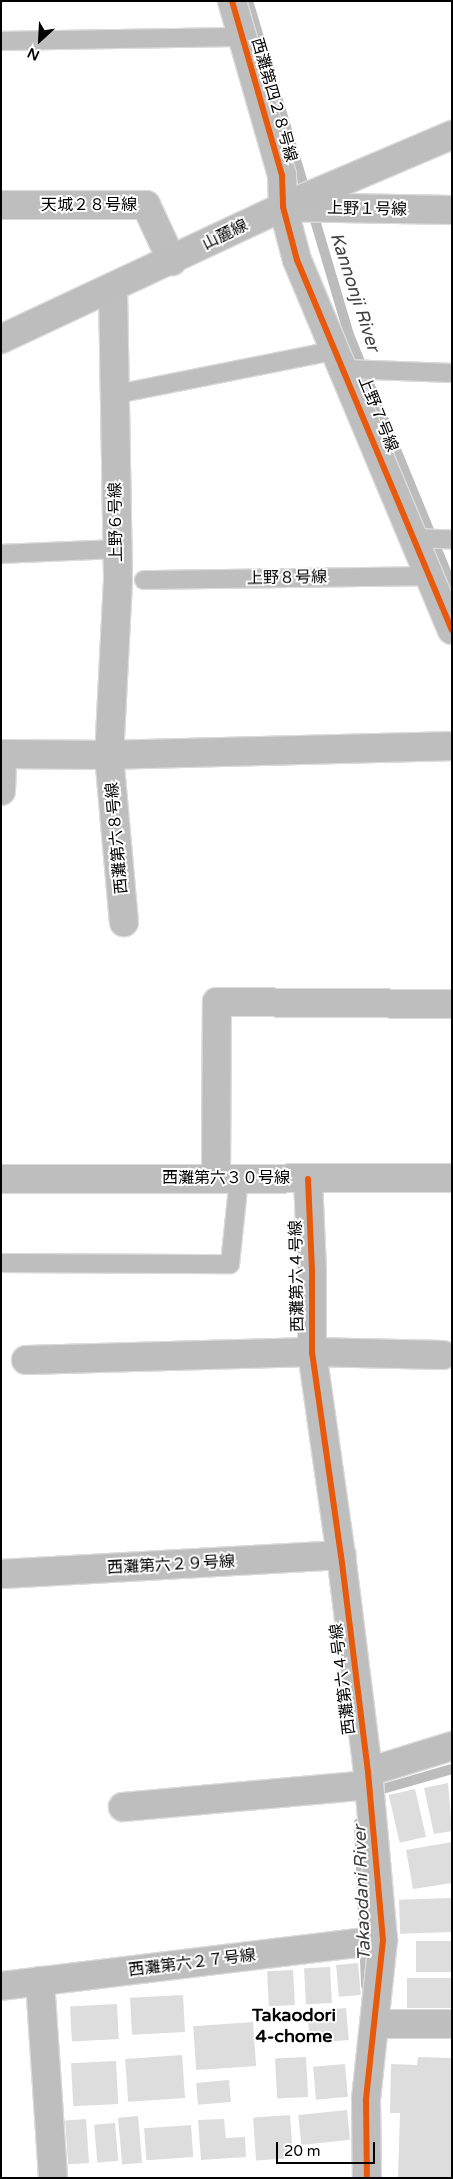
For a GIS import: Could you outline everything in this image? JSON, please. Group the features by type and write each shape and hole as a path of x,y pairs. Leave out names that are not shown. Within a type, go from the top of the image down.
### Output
{"main road":[{"name":"山麓線","path":"1,339 113,289 285,207 452,135"}],"street":[{"name":"西灘第四２８号線","path":"232,1 282,175 285,207"},
{"name":"天城２８号線","path":"1,205 146,205 172,261"},
{"name":"上野１号線","path":"285,207 452,210"},
{"name":"上野７号線","path":"285,207 297,260 343,363 452,630"},
{"name":"上野６号線","path":"109,755 118,580 115,549 117,394 113,289"},
{"path":"1,792 2,754 109,755 452,746"},
{"name":"西灘第六８号線","path":"109,755 124,922"},
{"path":"228,1178 217,1002 452,1004"},
{"name":"西灘第六４号線","path":"308,1178 312,1272 312,1352 342,1555 368,1778 383,1940 366,2100 367,2178"},
{"name":"西灘第六３０号線","path":"1,1179 452,1178"},
{"path":"26,1360 312,1352 443,1355"},
{"name":"西灘第六２９号線","path":"1,1574 342,1555"},
{"path":"123,1807 368,1778 452,1746"},
{"name":"西灘第六２７号線","path":"1,1986 383,1940"},
{"path":"40,1981 53,2178"},
{"path":"374,2024 452,2024"}],"lane":[{"path":"1,41 241,37"},
{"path":"117,394 343,363 387,370 452,373"},
{"path":"416,538 452,539"},
{"path":"1,554 115,549"},
{"name":"上野８号線","path":"144,580 430,576"},
{"path":"1,1263 230,1264 228,1178"}],"building":[{"path":"448,1783 452,1831 434,1834 424,1788"},
{"path":"415,1789 426,1837 400,1843 389,1795"},
{"path":"452,1842 452,1883 413,1889 406,1850"},
{"path":"451,1898 452,1932 400,1934 399,1900"},
{"path":"416,1941 452,1941 452,1972 416,1972"},
{"path":"358,1963 361,1995 339,1997 336,1965"},
{"path":"330,1967 332,2003 306,2004 304,1968"},
{"path":"293,1970 295,2005 269,2006 267,1971"},
{"path":"407,1978 452,1978 452,2008 407,2008"},
{"path":"183,1995 185,2032 132,2035 130,1998"},
{"path":"117,2004 119,2039 72,2041 70,2006"},
{"path":"346,2008 349,2040 310,2043 307,2011"},
{"path":"253,2022 256,2066 196,2070 193,2026"},
{"path":"182,2055 185,2098 128,2102 125,2059"},
{"path":"306,2057 308,2097 277,2099 275,2059"},
{"path":"418,2057 452,2058 452,2178 398,2178 400,2113 390,2113 391,2064 417,2065"},
{"path":"116,2061 118,2104 73,2106 71,2063"},
{"path":"345,2064 348,2097 316,2100 313,2067"},
{"path":"229,2080 231,2102 198,2105 196,2083"},
{"path":"347,2110 350,2140 301,2145 298,2115"},
{"path":"290,2115 293,2158 256,2160 253,2118"},
{"path":"138,2116 142,2163 122,2165 118,2118"},
{"path":"86,2119 89,2163 68,2164 65,2120"},
{"path":"224,2119 226,2138 245,2137 246,2157 201,2160 198,2120"},
{"path":"115,2123 118,2161 97,2163 94,2125"},
{"path":"191,2125 193,2157 146,2160 144,2128"}],"waterway":[{"name":"Kannonji River","path":"248,1 307,196"},
{"name":"Kannonji River","path":"312,210 349,335 452,586"},
{"name":"Takaodani River","path":"372,1792 452,1769"},
{"name":"Takaodani River","path":"359,1823 366,1986"}],"cycle path":[{"path":"232,1 282,175 283,207 297,260 452,630"},
{"path":"308,1179 312,1272 312,1352 341,1555 368,1772 383,1940 366,2100 367,2178"}],"district":[{"name":"Takaodori 4-chome","path":"294,2026"}]}
